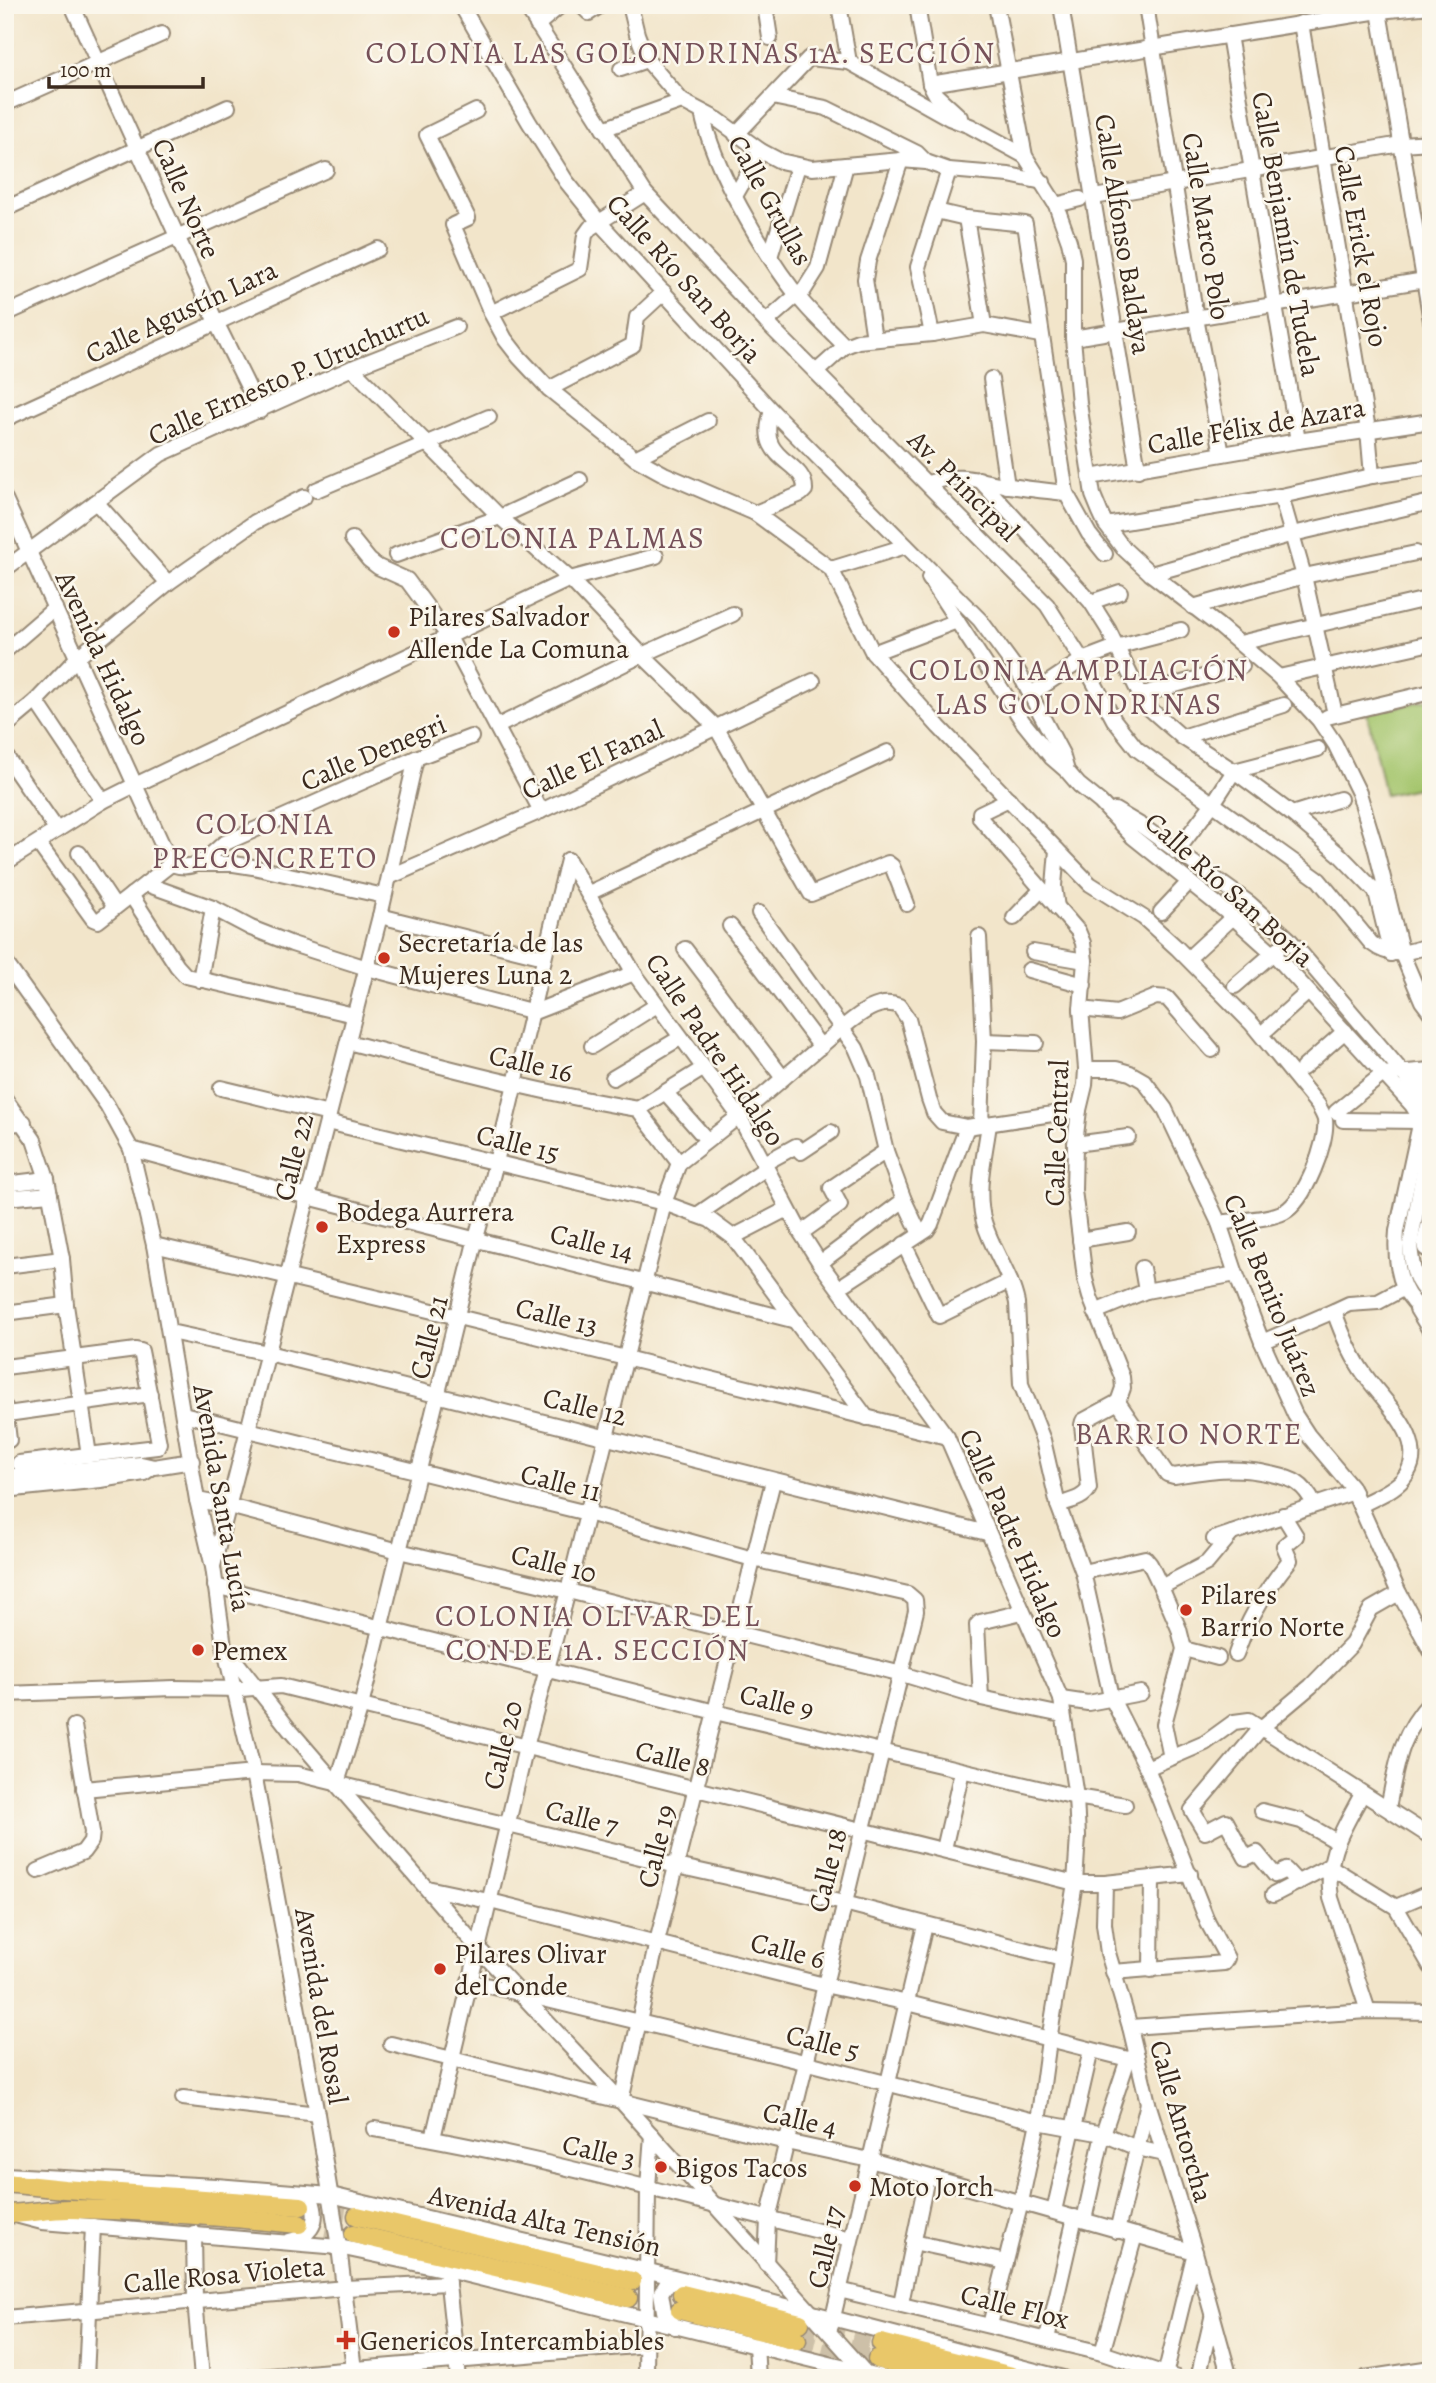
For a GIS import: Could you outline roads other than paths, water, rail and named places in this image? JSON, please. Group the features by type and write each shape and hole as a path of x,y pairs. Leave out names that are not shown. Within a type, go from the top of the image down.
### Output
{"main road":[{"name":"Avenida Alta Tensión","path":"5,2183 64,2189 302,2199"},
{"name":"Avenida Alta Tensión","path":"9,2214 65,2209 120,2210 299,2224"},
{"name":"Avenida Alta Tensión","path":"356,2225 630,2289"},
{"name":"Avenida Alta Tensión","path":"680,2302 803,2325"},
{"name":"Avenida Alta Tensión","path":"874,2363 950,2378"},
{"name":"Avenida Alta Tensión","path":"874,2363 1020,2378"}],"street":[{"name":"Calle Norte","path":"72,5 216,322 260,411"},
{"name":"Calle Río San Borja","path":"461,5 551,157 599,222 772,411 980,620 1019,673 1062,754 1067,771"},
{"path":"537,25 561,5"},
{"path":"581,5 589,13 601,5"},
{"name":"Calle Grullas","path":"630,5 647,60 682,102 702,112 706,133 735,196 769,257 798,297 845,346"},
{"path":"765,5 770,38"},
{"path":"839,5 849,62"},
{"path":"917,5 930,84 936,94 970,126"},
{"path":"996,5 1025,156 1056,205 1066,229 1073,259 1073,338 1079,403 1093,495 1106,525 1123,548 1279,677 1319,720 1335,744 1359,793 1375,846 1396,954"},
{"name":"Calle Alfonso Baldaya","path":"1061,5 1087,198 1115,331 1139,470"},
{"name":"Calle Marco Polo","path":"1146,5 1196,318 1222,454"},
{"name":"Av. Principal","path":"526,6 645,193 766,322 1047,606 1125,735 1137,749 1320,880 1371,943 1396,954"},
{"path":"930,84 1301,23 1431,6"},
{"path":"1379,11 1427,280 1431,321"},
{"name":"Calle Erick el Rojo","path":"1301,23 1368,430 1372,477"},
{"path":"5,104 162,34"},
{"name":"Calle Benjamín de Tudela","path":"1228,35 1298,441"},
{"path":"736,135 809,58 849,62 949,118 970,126 1025,156"},
{"path":"621,69 647,60"},
{"path":"772,97 826,108 917,153 926,162"},
{"path":"603,129 682,102"},
{"path":"5,209 228,107"},
{"path":"476,111 427,135 468,218 453,225 491,313 505,339 519,357 549,389 635,458 664,474 755,513 831,569 873,653 939,727 1097,889 1143,918 1177,948 1252,1024 1309,1092 1325,1119 1321,1145 1306,1186 1284,1212 1219,1223"},
{"path":"702,112 718,120 761,152 798,166 812,168 901,160 926,162 949,170 1009,175 1043,182"},
{"path":"1056,205 1401,144 1431,142"},
{"path":"735,196 761,152"},
{"path":"874,339 865,279 868,261 901,160"},
{"path":"766,322 798,297 818,268 846,165"},
{"path":"769,257 798,166"},
{"path":"5,314 326,170"},
{"path":"932,334 918,267 949,170"},
{"path":"491,313 580,268 585,235 590,228 645,193"},
{"path":"936,211 966,218 1025,224 1066,493 1089,534 1105,554"},
{"path":"966,218 984,325"},
{"name":"Calle Agustín Lara","path":"5,419 378,248"},
{"path":"1073,338 1427,280"},
{"path":"549,389 632,345 637,317 664,292"},
{"path":"816,372 845,346 874,339 932,334 984,325 1040,335"},
{"name":"Calle Ernesto P. Uruchurtu","path":"5,569 161,454 352,368 456,327"},
{"path":"352,368 500,517 570,579 642,655 716,727 811,894 888,863 892,866 907,904"},
{"path":"991,379 1007,486"},
{"path":"755,513 801,494 805,489 800,475 772,449 767,426 772,411"},
{"path":"5,727 36,701 78,656 168,583 255,522 310,493 489,417"},
{"path":"635,458 708,421"},
{"name":"Calle Félix de Azara","path":"1090,477 1431,421"},
{"path":"1106,525 1282,496 1431,467"},
{"path":"928,483 958,477 1066,493"},
{"path":"979,479 1091,602 1108,629 1140,695 1160,720 1292,814 1340,855 1376,892 1396,954 1428,1004"},
{"path":"396,555 500,517 580,480"},
{"path":"1282,496 1304,576 1335,714"},
{"name":"Avenida Hidalgo","path":"5,499 171,864"},
{"path":"96,502 168,583"},
{"path":"1151,573 1293,534 1431,502"},
{"path":"352,539 378,567 407,580 449,637 541,811"},
{"path":"831,569 909,550"},
{"name":"Calle Río San Borja","path":"909,550 1023,722 1052,758 1133,837 1233,917 1273,953 1412,1105 1419,1121"},
{"path":"1193,607 1304,576 1416,553"},
{"path":"7,857 38,843 103,801 135,785 570,579 656,556"},
{"path":"1091,602 1120,592"},
{"path":"1240,643 1431,598"},
{"path":"5,651 55,608"},
{"path":"498,726 642,655 733,614"},
{"path":"873,653 957,621"},
{"path":"1031,694 1082,660 1116,647 1181,629"},
{"path":"1279,677 1431,643"},
{"path":"1140,695 1242,666"},
{"name":"Calle El Fanal","path":"389,877 541,811 813,681"},
{"path":"1319,720 1431,692"},
{"path":"36,701 103,801"},
{"path":"1182,737 1284,705"},
{"name":"Calle Denegri","path":"200,864 223,844 416,758 471,737"},
{"path":"1177,852 1234,771 1318,749"},
{"path":"589,893 888,752"},
{"path":"5,755 57,830"},
{"name":"Calle 22","path":"213,1567 367,968 416,758"},
{"name":"Calle Central","path":"1009,799 980,813 980,818 1082,937 1085,961 1081,1009 1086,1069 1075,1144 1074,1190 1085,1279 1095,1312 1122,1377 1123,1388 1118,1402"},
{"path":"1292,814 1340,799"},
{"name":"Calle Río San Borja","path":"1100,802 1142,826 1249,902 1289,939 1407,1073 1431,1121 1410,1245 1416,1280 1431,1296"},
{"path":"38,843 93,919 98,921 103,920 171,864 184,867 200,864 243,866 384,896"},
{"path":"1057,850 1054,886 1058,908"},
{"path":"79,853 115,908"},
{"name":"Calle Padre Hidalgo","path":"568,860 635,973 738,1116 787,1209 820,1264 947,1437 1061,1699 1076,1797 1078,1836 1075,1883 1048,2040 1038,2122 990,2325"},
{"name":"Calle 21","path":"337,1783 360,1706 439,1395 534,1012 544,957 568,860"},
{"path":"1161,912 1189,882"},
{"path":"146,884 213,908 251,928 292,944 367,968 534,1012 635,973"},
{"path":"1014,918 1041,890"},
{"path":"131,895 182,972 200,980 354,1015"},
{"path":"200,980 213,908"},
{"path":"759,913 856,1048 863,1062 886,1152 920,1234"},
{"path":"380,916 544,957"},
{"path":"1194,953 1233,917"},
{"path":"730,926 821,1046"},
{"path":"978,937 984,1041 979,1125 980,1205 984,1224 1017,1303 1021,1384 1042,1440 1058,1505 1083,1572 1111,1698 1147,1768 1208,1923 1226,1955 1224,1963 1113,1972"},
{"path":"1235,986 1289,939"},
{"path":"1396,954 1431,945"},
{"path":"685,949 783,1078"},
{"path":"1033,952 1085,961"},
{"name":"Avenida Santa Lucía","path":"5,962 107,1105 131,1149 155,1245 197,1500 213,1567 224,1646 289,1729 477,1947 714,2203 766,2264 803,2325 830,2334 874,2363"},
{"path":"1029,970 1084,985"},
{"path":"1267,1029 1308,992"},
{"path":"1081,1009 1117,1013 1156,997 1167,998 1212,1050"},
{"path":"704,1068 638,1109 679,1163 842,1028 874,1006 890,1003 899,1006 908,1019 934,1113 942,1122 979,1125 1079,1110"},
{"path":"592,1046 657,1005"},
{"path":"1303,1068 1345,1031"},
{"path":"613,1078 680,1038"},
{"path":"984,1041 1036,1043"},
{"name":"Calle 16","path":"348,1042 516,1085 581,1100 638,1109"},
{"name":"Calle Benito Juárez","path":"1086,1069 1116,1069 1130,1073 1144,1081 1165,1109 1219,1223 1262,1342 1295,1415 1358,1499 1399,1593 1431,1651"},
{"path":"1431,1070 1383,1074 1339,1116 1419,1121 1397,1231 1397,1255 1404,1288 1431,1332"},
{"path":"1407,1073 1431,1092"},
{"name":"Calle 15","path":"221,1088 497,1163 664,1203 710,1220 733,1237 867,1418"},
{"path":"666,1093 707,1140"},
{"path":"5,1099 24,1122 34,1140 47,1179 62,1259 73,1357 89,1455"},
{"path":"5,1125 24,1122"},
{"path":"846,1283 927,1230 979,1125"},
{"path":"697,1215 796,1146 801,1152 831,1132"},
{"path":"1075,1144 1128,1137"},
{"name":"Calle 14","path":"131,1149 308,1197 796,1321"},
{"path":"801,1233 841,1205 831,1188 886,1152"},
{"name":"Calle 20","path":"433,2138 526,1746 568,1591 664,1203 679,1163"},
{"path":"5,1184 47,1179"},
{"path":"5,1198 50,1194"},
{"path":"820,1264 904,1200"},
{"path":"733,1237 787,1209"},
{"path":"1427,1248 1431,1216"},
{"path":"1080,1240 1128,1232"},
{"path":"904,1244 937,1315 941,1316 1010,1281"},
{"name":"Calle 13","path":"155,1245 947,1437"},
{"path":"5,1266 62,1259"},
{"path":"1142,1268 1146,1291"},
{"path":"1095,1312 1146,1291 1236,1274"},
{"path":"1262,1342 1349,1304 1378,1302 1404,1288"},
{"path":"1413,1302 1431,1315"},
{"path":"5,1313 66,1305"},
{"path":"1214,1539 1314,1504 1358,1499 1402,1480 1412,1451 1409,1436 1404,1424 1365,1376 1345,1339 1334,1311"},
{"name":"Calle 12","path":"170,1332 439,1395 987,1533"},
{"path":"5,1367 136,1349 141,1351 159,1443 157,1447 19,1463"},
{"path":"9,1440 6,1411 150,1394"},
{"path":"1058,1505 1081,1496 1089,1488 1083,1421 1118,1402 1167,1474 1174,1476 1233,1468 1256,1471 1297,1483 1307,1492 1314,1504"},
{"name":"Calle 11","path":"183,1414 587,1513 753,1559 908,1594 915,1600 916,1611"},
{"path":"5,1476 141,1464 154,1467 192,1461"},
{"path":"5,1490 101,1480 144,1473 154,1467"},
{"name":"Calle 19","path":"621,2101 657,1942 773,1481"},
{"name":"Calle 10","path":"197,1500 902,1674 981,1698 1062,1715"},
{"path":"1236,1654 1256,1607 1270,1583 1290,1560 1284,1546 1296,1536 1283,1515"},
{"path":"1161,1587 1207,1563 1232,1533"},
{"path":"1083,1572 1145,1558 1161,1587 1179,1629 1184,1649 1164,1724 1171,1758"},
{"name":"Calle 9","path":"215,1586 715,1712 1076,1797 1125,1805"},
{"path":"1298,1883 1286,1870 1275,1875 1257,1853 1246,1858 1226,1821 1205,1832 1192,1810 1261,1728 1344,1654 1371,1609 1399,1593"},
{"name":"Calle 18","path":"766,2264 768,2219 916,1611"},
{"path":"981,1698 977,1625 1022,1612"},
{"name":"Avenida del Rosal","path":"224,1646 254,1773 317,2114 339,2247 355,2373"},
{"path":"1184,1649 1218,1657"},
{"name":"Calle 8","path":"5,1694 281,1686 1075,1883 1190,1874"},
{"path":"1061,1699 1088,1703 1141,1693"},
{"path":"1388,1808 1398,1754 1407,1732 1431,1701"},
{"path":"1147,1768 1205,1743 1234,1722 1248,1720 1431,1837"},
{"path":"38,1871 88,1848 92,1832 75,1727"},
{"path":"944,1849 962,1771"},
{"name":"Calle 7","path":"84,1789 254,1773 298,1774 677,1866 844,1903 1062,1959"},
{"path":"1362,1794 1336,1841 1329,1866 1331,1898 1368,2011"},
{"path":"1262,1811 1301,1821 1336,1841"},
{"path":"1273,1895 1329,1866"},
{"path":"1329,1866 1396,1907 1431,1967"},
{"path":"1151,1970 1152,1878"},
{"name":"Calle Antorcha","path":"1105,1882 1105,1939 1130,2026 1132,2058 1195,2252 1228,2371"},
{"name":"Calle 6","path":"428,1888 908,2003 1048,2040 1132,2058"},
{"path":"1396,1907 1431,1892"},
{"name":"Calle 17","path":"830,2334 925,1925"},
{"name":"Calle 5","path":"469,1981 1038,2122 1103,2134 1137,2148 1164,2154"},
{"path":"1130,2026 1368,2011 1431,2012"},
{"name":"Calle 4","path":"391,2044 786,2142 870,2160 1195,2252"},
{"path":"1054,2211 1091,2050"},
{"path":"1047,2339 1103,2134 1132,2058"},
{"path":"183,2098 317,2114"},
{"path":"1117,2231 1148,2103"},
{"name":"Calle 3","path":"374,2129 433,2138 648,2187 851,2239"},
{"path":"646,2378 648,2187 652,2135"},
{"name":"Avenida Alta Tensión","path":"5,2175 302,2199 331,2195 649,2272 680,2302 756,2345 874,2363 886,2378"},
{"path":"901,2303 928,2176"},
{"path":"288,2242 305,2236 315,2222 313,2204 302,2199"},
{"name":"Avenida Alta Tensión","path":"9,2214 42,2222 339,2247 448,2276 648,2321 680,2302"},
{"path":"86,2378 93,2226"},
{"path":"194,2234 195,2300 202,2378"},
{"path":"1102,2353 1135,2235"},
{"path":"913,2242 1006,2262"},
{"path":"1171,2376 1195,2252"},
{"path":"448,2276 458,2378"},
{"name":"Calle Rosa Violeta","path":"5,2318 345,2288 448,2276"},
{"name":"Calle Flox","path":"839,2290 1102,2353 1171,2376"},
{"path":"1198,2378 1212,2315"},
{"name":"Avenida Alta Tensión","path":"803,2325 833,2318 1062,2378"},
{"path":"247,2378 355,2373 457,2359 647,2345"},
{"path":"756,2345 758,2378"},
{"path":"1365,2378 1431,2368"}],"tunnel":[{"path":"301,2206 357,2216"},
{"path":"299,2224 354,2234"},
{"path":"800,2323 881,2343"},
{"path":"797,2340 877,2359"}],"place":[{"name":"Pilares Salvador Allende La Comuna","path":"394,632"},
{"name":"Secretaría de las Mujeres Luna 2","path":"384,958"},
{"name":"Bodega Aurrera Express","path":"322,1227"},
{"name":"Pilares Barrio Norte","path":"1186,1610"},
{"name":"Pemex","path":"198,1650"},
{"name":"Pilares Olivar del Conde","path":"440,1969"},
{"name":"Bigos Tacos","path":"661,2167"},
{"name":"Moto Jorch","path":"855,2186"},
{"name":"Genericos Intercambiables","path":"346,2340"}],"district":[{"name":"COLONIA LAS GOLONDRINAS 1A. SECCIÓN","path":"681,53"},
{"name":"COLONIA PALMAS","path":"573,538"},
{"name":"COLONIA AMPLIACIÓN LAS GOLONDRINAS","path":"1079,687"},
{"name":"COLONIA PRECONCRETO","path":"265,841"},
{"name":"BARRIO NORTE","path":"1189,1434"},
{"name":"COLONIA OLIVAR DEL CONDE 1A. SECCIÓN","path":"598,1633"}]}
